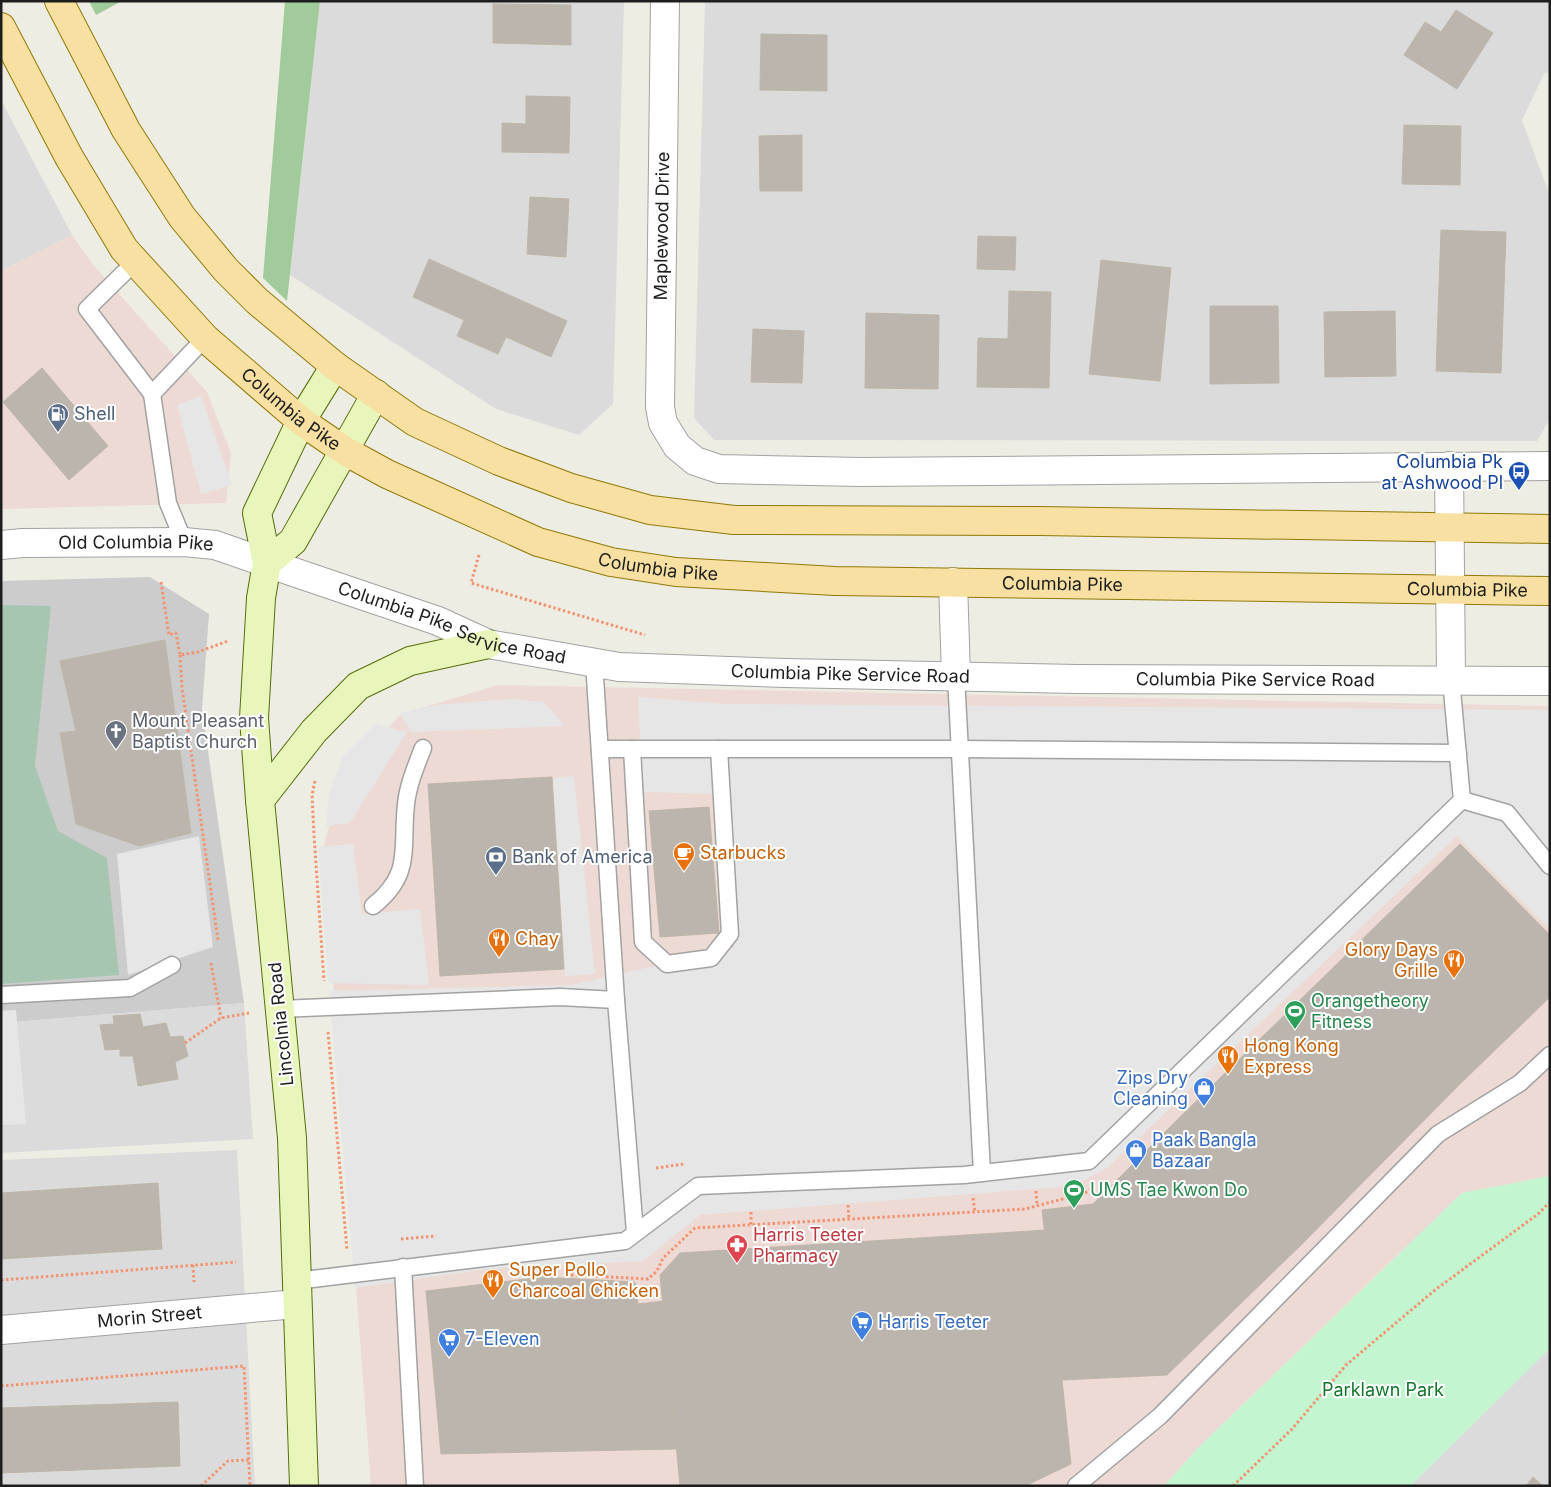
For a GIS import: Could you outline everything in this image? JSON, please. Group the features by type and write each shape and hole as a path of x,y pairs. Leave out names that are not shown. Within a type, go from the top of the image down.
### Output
{"main road":[{"path":"59,1 126,130 182,217 226,270 257,300 335,366 415,422 499,461 571,488 650,510 725,519 1550,529"},
{"name":"Columbia Pike","path":"1,26 94,200 124,249 205,338 301,421 345,451 387,474 538,542 611,562 676,572 835,581 1550,591"},
{"name":"Lincolnia Road","path":"304,1486 292,1138 260,800 254,690 261,598 267,563 257,512 301,421 335,366"},
{"path":"267,563 293,541 376,394"},
{"path":"260,800 314,731 358,686 410,662 488,644"}],"street":[{"name":"Maplewood Drive","path":"665,1 660,407 663,423 677,446 695,461 719,469 900,472 1226,470 1449,466"},
{"path":"1451,680 1449,466 1550,466"},
{"name":"Old Columbia Pike","path":"1,545 23,543 184,542 215,545 267,563"},
{"name":"Columbia Pike Service Road","path":"267,563 438,621 488,644 619,667 956,676 1550,682"},
{"path":"953,582 956,676"},
{"name":"Morin Street","path":"1,1330 296,1292"}],"lane":[{"path":"136,262 87,308 152,394 168,503 184,542"},
{"path":"152,394 205,338"},
{"path":"594,662 616,1000 635,1232"},
{"path":"956,676 982,1173"},
{"path":"1451,680 1462,800"},
{"path":"373,906 389,893 397,883 402,868 406,802 423,748"},
{"path":"632,749 643,942 667,964 711,958 730,934 719,749"},
{"path":"600,750 959,749 1458,753"},
{"path":"296,1292 403,1267 625,1241 698,1186 982,1173 1089,1161 1462,800"},
{"path":"1462,800 1507,813 1550,866"},
{"path":"1,994 130,988 172,966"},
{"path":"280,1009 560,997 616,1000"},
{"path":"1076,1486 1160,1416 1438,1134 1520,1083 1550,1055"},
{"path":"403,1267 415,1486"}],"path":[{"path":"479,555 472,582 645,635 654,636"},
{"path":"161,582 169,635 176,633 180,655 182,688 218,940"},
{"path":"180,655 198,652"},
{"path":"211,963 221,1018"},
{"path":"185,1043 221,1018 280,1009"},
{"path":"1036,1190 1037,1206"},
{"path":"973,1195 975,1212"},
{"path":"1233,1486 1292,1428 1346,1366 1435,1290 1538,1214 1550,1202"},
{"path":"648,1279 657,1272 663,1258 695,1228 1025,1209"},
{"path":"751,1212 752,1225"},
{"path":"1,1280 236,1262"},
{"path":"1,1386 244,1366 250,1486"},
{"path":"201,1486 228,1461 249,1460"}],"shaded area":[{"path":"320,1 624,1 613,404 579,435 496,409 290,275"},
{"path":"705,1 1550,1 1550,72 1544,74 1522,120 1550,196 1550,419 1537,441 714,440 694,418"},
{"path":"1,100 72,235 1,271"},
{"path":"72,235 94,266 207,392 231,453 226,503 1,509 1,271"},
{"path":"201,396 232,485 201,494 177,405"},
{"path":"150,577 209,614 202,709 244,1003 1,1023 1,581"},
{"path":"498,685 1550,706 1550,1176 1462,1193 1197,1449 1164,1486 371,1486 323,849 342,779 401,714"},
{"path":"638,697 724,704 1550,710 1550,930 1457,836 1107,1168 1073,1186 700,1215 643,1261 487,1269 355,1288 329,991 571,985 734,948 721,794 643,792"},
{"path":"510,699 544,702 565,726 410,732 400,713 436,705"},
{"path":"375,724 407,732 350,823 326,826 329,795 342,757"},
{"path":"574,776 595,974 565,976 553,778"},
{"path":"199,836 213,947 128,975 117,854"},
{"path":"353,844 362,914 420,909 429,985 328,983 318,847"},
{"path":"244,1003 253,1139 1,1153 1,1023"},
{"path":"16,1010 26,1124 1,1125 1,1011"},
{"path":"237,1150 255,1486 1,1486 1,1160"},
{"path":"1550,1348 1550,1486 1410,1486"}],"green space":[{"path":"89,1 122,1 96,15"},
{"path":"285,1 320,1 287,301 263,278"},
{"path":"1,605 51,606 35,766 58,831 107,858 119,975 1,984"},
{"name":"Parklawn Park","path":"1550,1176 1550,1348 1410,1486 1164,1486 1197,1449 1462,1193"}],"building":[{"path":"493,4 571,5 571,45 493,43"},
{"path":"1456,10 1493,33 1457,89 1404,55 1425,22 1441,32"},
{"path":"761,34 827,35 827,91 760,90"},
{"path":"526,96 570,97 569,153 502,152 502,123 526,124"},
{"path":"1404,125 1461,126 1460,185 1402,184"},
{"path":"802,135 802,191 760,191 759,136"},
{"path":"530,197 569,199 566,257 527,254"},
{"path":"1441,230 1506,232 1501,373 1436,371"},
{"path":"978,236 1016,237 1015,270 977,269"},
{"path":"429,259 567,321 551,357 506,337 498,354 457,336 464,320 413,297"},
{"path":"1101,260 1171,268 1160,381 1089,374"},
{"path":"1009,291 1051,292 1049,388 977,387 978,338 1008,339"},
{"path":"1210,306 1278,306 1279,383 1210,384"},
{"path":"1395,311 1396,376 1325,377 1324,312"},
{"path":"866,313 939,315 938,389 865,388"},
{"path":"753,329 804,331 802,383 751,382"},
{"path":"42,368 108,446 69,480 3,402"},
{"path":"165,640 191,833 139,846 76,824 60,733 76,731 60,661"},
{"name":"Bank of America","path":"552,777 564,969 440,976 428,784"},
{"name":"Starbucks","path":"709,807 719,933 660,937 649,811"},
{"name":"Glory Days Grille","path":"1460,844 1550,935 1550,997 1460,1084 1340,961"},
{"path":"1340,961 1460,1084 1301,1245 1178,1119"},
{"path":"140,1014 143,1027 166,1023 170,1037 183,1036 188,1056 175,1062 178,1079 138,1086 133,1056 120,1056 120,1049 105,1050 100,1025 114,1024 113,1016"},
{"path":"1178,1119 1301,1245 1167,1375 1062,1380 1042,1210 1093,1204"},
{"path":"158,1183 162,1249 1,1259 1,1193"},
{"name":"Harris Teeter","path":"1046,1230 1071,1464 1025,1486 680,1486 660,1275 680,1253"},
{"path":"543,1277 635,1282 638,1304 664,1301 676,1449 441,1454 426,1291"},
{"path":"178,1402 180,1466 1,1473 1,1408"},
{"path":"1533,1477 1543,1486 1526,1486"}],"place":[{"name":"Shell","path":"58,433"},
{"name":"Columbia Pk at Ashwood Pl","path":"1519,491"},
{"name":"Mount Pleasant Baptist Church","path":"116,750"},
{"name":"Starbucks","path":"684,872"},
{"name":"Bank of America","path":"496,876"},
{"name":"Chay","path":"499,958"},
{"name":"Glory Days Grille","path":"1454,979"},
{"name":"Orangetheory Fitness","path":"1295,1030"},
{"name":"Hong Kong Express","path":"1228,1075"},
{"name":"Zips Dry Cleaning","path":"1204,1107"},
{"name":"Paak Bangla Bazaar","path":"1136,1169"},
{"name":"UMS Tae Kwon Do","path":"1074,1209"},
{"name":"Harris Teeter Pharmacy","path":"737,1264"},
{"name":"Super Pollo Charcoal Chicken","path":"493,1299"},
{"name":"Harris Teeter","path":"862,1341"},
{"name":"7-Eleven","path":"449,1358"}]}
